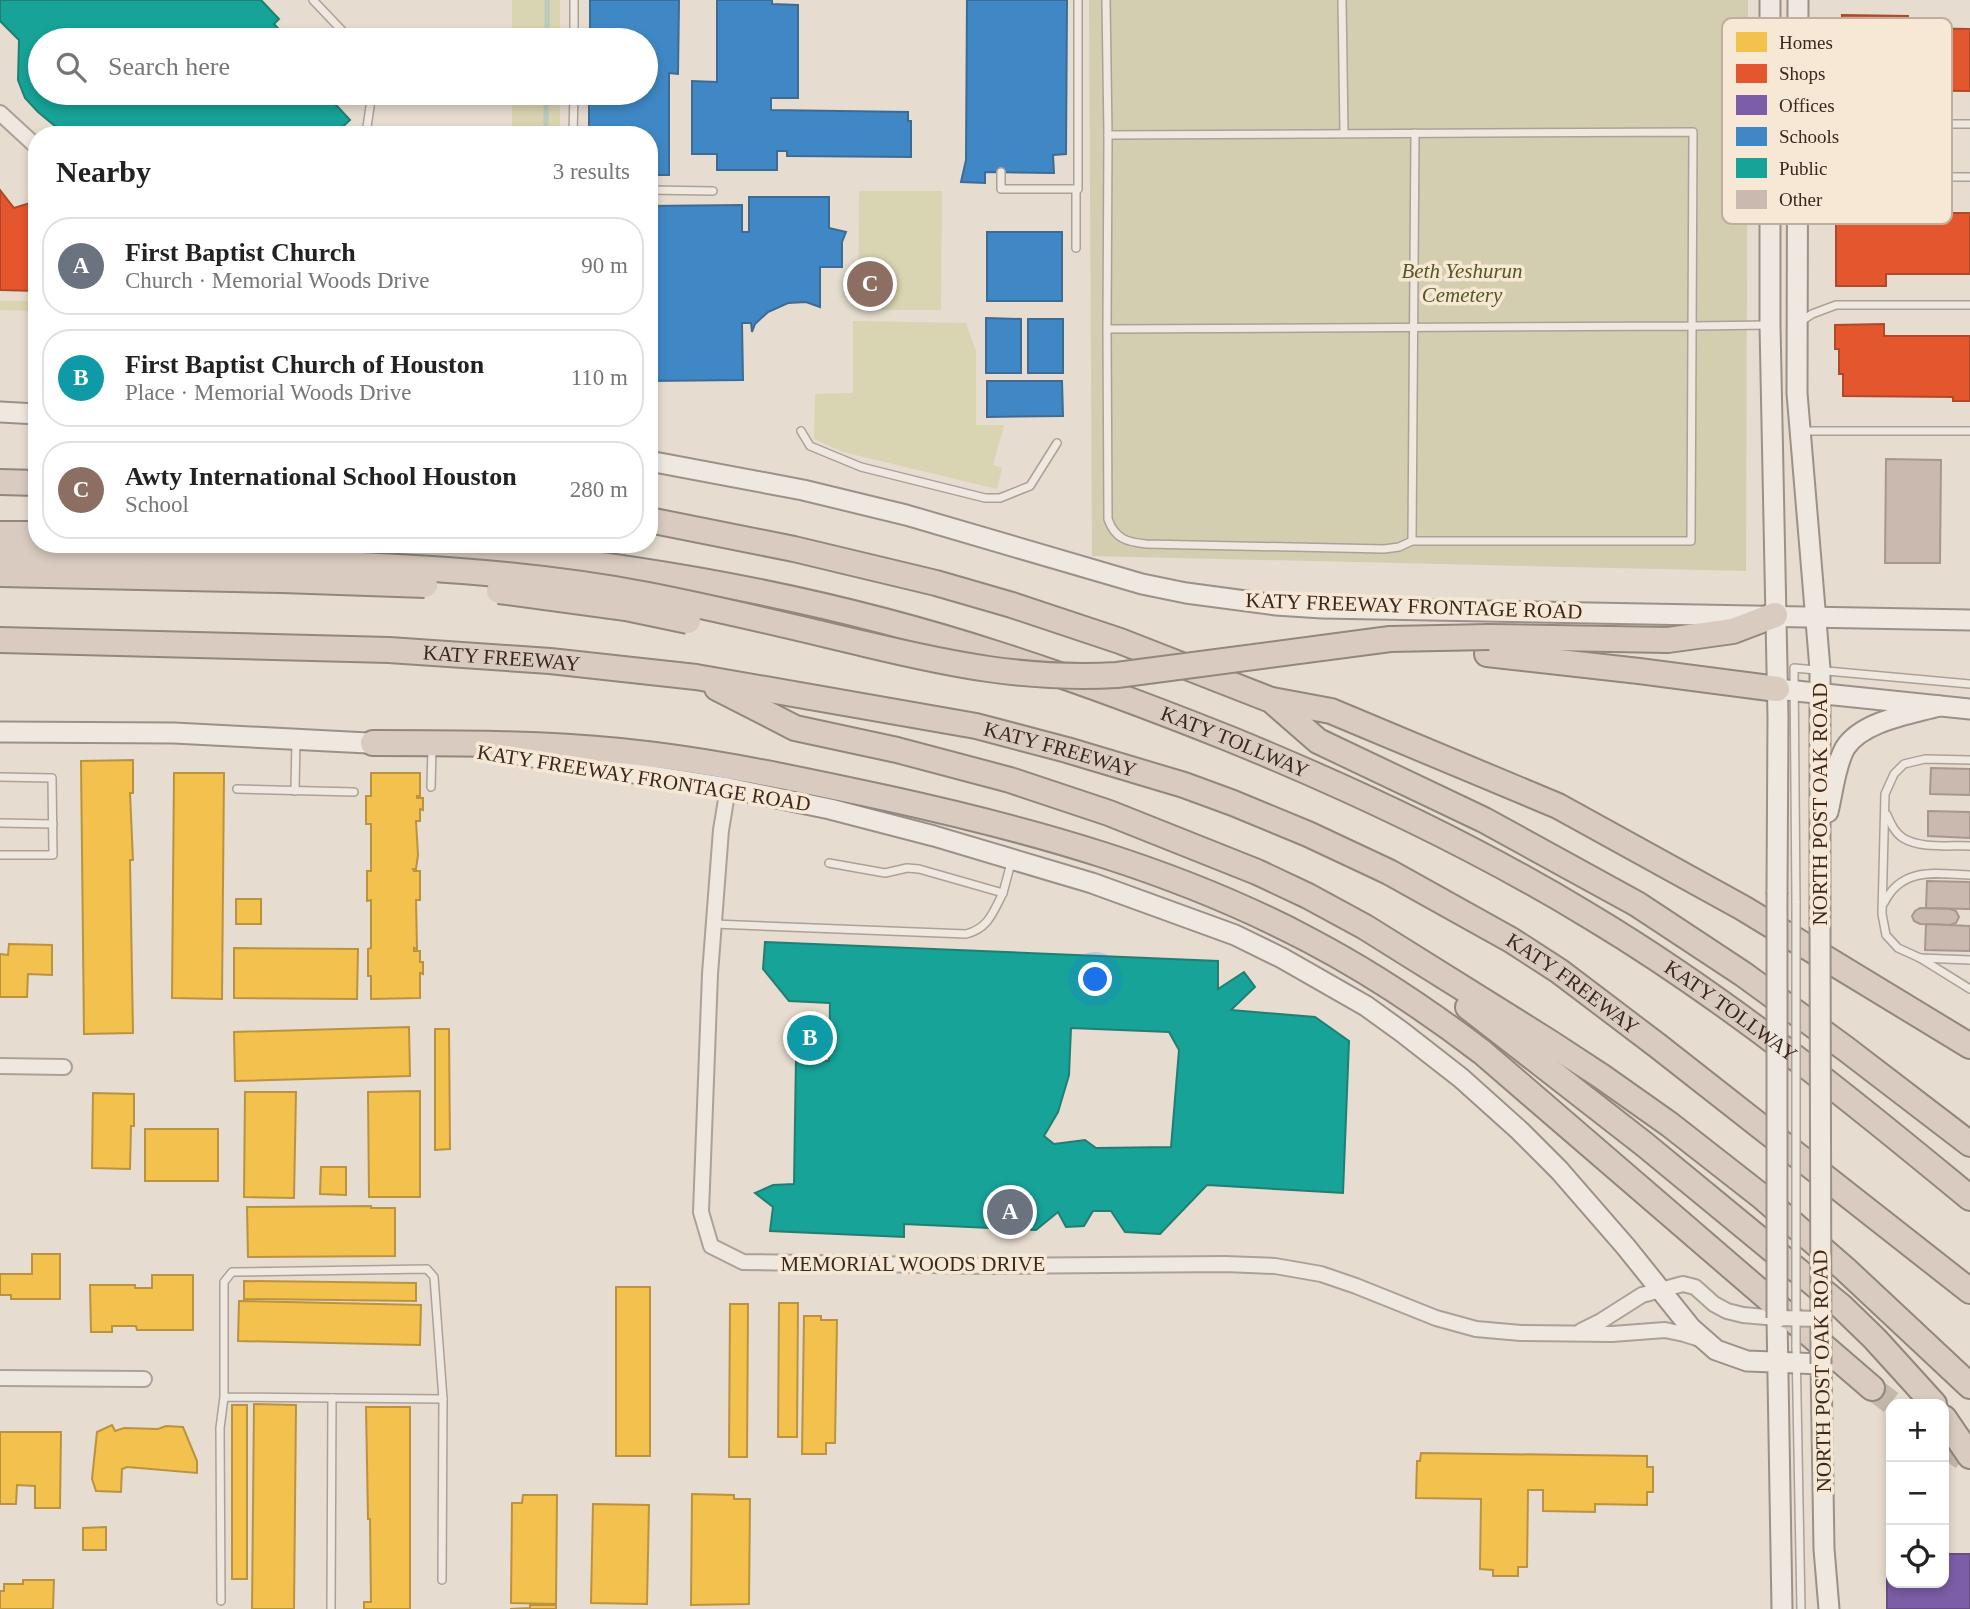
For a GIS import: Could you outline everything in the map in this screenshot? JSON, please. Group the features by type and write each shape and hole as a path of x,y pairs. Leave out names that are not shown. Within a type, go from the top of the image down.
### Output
{"highway":[{"path":"0,482 28,483"},
{"path":"658,522 817,554 936,583 1119,641 1271,699 1331,710 1558,806 1731,901 1970,1046"},
{"path":"0,534 28,534"},
{"name":"KATY TOLLWAY","path":"492,553 616,567 750,591 911,629 998,654 1175,717 1309,771 1499,863 1683,975 1844,1094 1970,1198"},
{"path":"0,556 283,571 484,589 626,608 937,678 1042,693 1171,686 1384,656 1488,646 1668,640 1733,631 1775,615"},
{"path":"0,575 283,571"},
{"name":"KATY FREEWAY","path":"0,640 389,650 550,661 696,677 976,726 1184,785 1308,834 1377,867 1511,940 1559,971 1669,1054 1970,1291"},
{"path":"1488,646 1628,669 1786,690"},
{"path":"696,677 795,728 897,750 1010,780 1146,827 1256,872 1365,927 1559,1048 1669,1124 1803,1232 1970,1386"},
{"path":"1271,699 1318,741 1484,820 1637,904 1743,974 1970,1144"},
{"path":"373,743 506,744 621,751 780,774 937,809 1096,852 1226,900 1357,966 1482,1052 1872,1388"},
{"path":"1365,927 1644,1144 1842,1307 1885,1349 1930,1399"},
{"path":"1949,1425 1970,1456"}],"main road":[{"name":"NORTH POST OAK ROAD","path":"1770,0 1770,18"},
{"name":"NORTH POST OAK ROAD","path":"1798,0 1798,18"},
{"name":"NORTH POST OAK ROAD","path":"1771,224 1775,615 1786,690 1777,892 1778,1321 1790,1357 1782,1609"},
{"name":"NORTH POST OAK ROAD","path":"1796,224 1799,431 1821,695 1820,1319 1824,1549 1829,1609"},
{"path":"0,412 28,414"},
{"name":"KATY FREEWAY FRONTAGE ROAD","path":"658,463 803,490 893,512 1142,584 1220,598 1322,608 1970,620"},
{"path":"1786,690 1970,709"},
{"path":"1820,851 1845,748 1855,736 1877,723 1939,706"},
{"name":"KATY FREEWAY FRONTAGE ROAD","path":"0,732 174,733 373,743 527,756 728,788 830,809 1104,887 1236,935 1294,964 1366,1006 1402,1032 1461,1078 1543,1154 1581,1195 1691,1328 1716,1350 1737,1359 1790,1357 1821,1364"}],"street":[{"path":"0,113 28,139"},
{"name":"MEMORIAL WOODS DRIVE","path":"728,788 710,974 701,1212 711,1246 743,1262 992,1266 1275,1266 1321,1275 1436,1318 1476,1329 1521,1333 1612,1334 1665,1330 1706,1342"},
{"path":"0,1066 64,1067"},
{"name":"MEMORIAL WOODS DRIVE","path":"1569,1333 1591,1326 1642,1295 1689,1284 1727,1311 1778,1321 1820,1319"},
{"path":"0,1378 144,1379"}],"lane":[{"path":"313,0 340,28"},
{"path":"574,0 574,28"},
{"path":"1076,248 1078,0"},
{"path":"1106,0 1108,519 1119,538 1146,544 1384,549 1399,547 1412,541 1691,541 1693,132 1108,135"},
{"path":"1342,0 1343,134"},
{"path":"367,126 370,105"},
{"path":"573,126 574,105"},
{"path":"1952,124 1970,124"},
{"path":"1412,541 1415,133"},
{"path":"1001,172 1001,189 1076,189"},
{"path":"1952,177 1970,177"},
{"path":"658,190 713,191"},
{"path":"1796,325 1812,314 1836,305 1970,305"},
{"path":"1107,329 1770,325"},
{"path":"801,431 810,446 861,467 985,498 1000,498 1030,486 1057,443"},
{"path":"1799,431 1970,431"},
{"path":"1778,1321 1796,903 1786,690 1794,668 1970,684"},
{"path":"295,791 296,739"},
{"path":"431,787 432,748"},
{"path":"1970,760 1925,759 1904,764 1894,774 1885,794 1882,914 1886,935 1898,948 1920,958 1970,989"},
{"path":"0,777 52,778 53,824 53,855 0,855"},
{"path":"237,789 355,792"},
{"path":"1885,812 1893,829 1903,839 1922,844 1970,845"},
{"path":"0,824 53,824"},
{"path":"714,923 967,933 984,926 1003,893 1012,859"},
{"path":"829,863 885,873 907,868 919,869 1003,893"},
{"path":"1882,914 1889,892 1903,879 1927,874 1970,875"},
{"path":"1920,958 1970,960"},
{"path":"220,1601 220,1427 224,1397 224,1282 232,1272 427,1269 434,1277 443,1399 442,1580"},
{"path":"1790,1357 1801,1609"},
{"path":"224,1397 443,1399"},
{"path":"331,1609 332,1398"}],"shaded area":[{"path":"512,0 560,0 560,28 512,28"},
{"path":"512,105 560,105 560,126 512,126"},
{"path":"859,191 942,191 941,310 858,310"},
{"path":"0,301 28,301 28,311 0,310"},
{"path":"853,321 966,323 976,351 976,425 1004,425 993,465 1002,468 997,489 843,452 814,439 815,394 853,393"}],"green space":[{"name":"Beth Yeshurun Cemetery","path":"1089,0 1748,0 1748,18 1722,18 1722,224 1747,224 1746,571 1092,556"}],"building: Homes":[{"path":"133,760 133,793 130,793 133,860 130,860 133,1033 84,1034 81,761"},
{"path":"174,773 224,773 222,999 172,998"},
{"path":"371,773 420,773 420,796 417,798 423,798 423,810 420,809 420,821 416,821 418,855 416,869 413,869 420,871 420,900 416,900 417,949 414,948 414,951 420,951 420,962 423,962 420,998 371,999 368,949 371,948 371,900 367,901 367,871 371,871 371,824 366,824 366,796 371,796"},
{"path":"236,899 261,899 261,924 236,924"},
{"path":"9,944 52,945 52,975 28,974 27,997 0,997 0,954 8,955"},
{"path":"234,948 358,949 357,999 234,998"},
{"path":"409,1027 410,1076 235,1081 234,1032"},
{"path":"435,1029 449,1029 450,1149 435,1150"},
{"path":"420,1091 420,1197 369,1197 368,1092"},
{"path":"245,1092 296,1092 294,1198 244,1197"},
{"path":"93,1093 134,1094 130,1169 92,1168"},
{"path":"145,1129 218,1129 218,1181 145,1181"},
{"path":"321,1167 346,1167 346,1195 320,1194"},
{"path":"247,1207 395,1208 395,1256 248,1257"},
{"path":"32,1254 60,1254 60,1299 11,1299 11,1295 0,1295 0,1274 32,1274"},
{"path":"152,1275 193,1275 193,1330 137,1330 136,1326 112,1326 112,1332 91,1332 90,1285 135,1285 135,1288 152,1288"},
{"path":"244,1281 416,1283 416,1301 244,1299"},
{"path":"616,1287 650,1287 650,1456 616,1456"},
{"path":"239,1301 421,1305 420,1345 238,1341"},
{"path":"779,1303 798,1303 797,1437 778,1437"},
{"path":"730,1304 748,1304 747,1457 729,1457"},
{"path":"804,1316 837,1320 835,1443 826,1443 826,1454 802,1454"},
{"path":"254,1404 296,1405 294,1609 252,1609"},
{"path":"232,1405 247,1405 247,1579 232,1579"},
{"path":"366,1407 410,1407 410,1609 364,1609 364,1602 371,1602"},
{"path":"112,1425 115,1431 124,1428 183,1427 197,1461 197,1473 127,1467 122,1469 121,1492 96,1491 92,1479 97,1432"},
{"path":"0,1432 61,1432 60,1508 35,1508 35,1486 17,1485 16,1504 0,1504"},
{"path":"1421,1453 1647,1456 1647,1467 1653,1467 1653,1492 1647,1492 1647,1505 1595,1504 1595,1512 1543,1511 1543,1490 1528,1490 1527,1567 1518,1567 1518,1576 1493,1576 1493,1570 1480,1569 1481,1499 1416,1498 1417,1461 1420,1461"},
{"path":"692,1494 734,1495 734,1499 750,1499 749,1604 691,1605"},
{"path":"523,1495 557,1495 556,1604 511,1603 512,1503 522,1503"},
{"path":"593,1504 649,1505 647,1604 591,1603"},
{"path":"106,1527 106,1550 83,1550 83,1528"},
{"path":"23,1580 54,1580 53,1609 0,1609 0,1591 4,1591 4,1584 23,1584"},
{"path":"530,1605 556,1605 556,1609 510,1609 530,1608"}],"building: Shops":[{"path":"1842,15 1908,16 1908,18 1842,18"},
{"path":"1952,29 1970,29 1970,91 1952,91"},
{"path":"0,190 14,208 28,204 28,291 0,290"},
{"path":"1952,213 1970,213 1970,274 1886,274 1886,286 1836,286 1836,224 1952,224"},
{"path":"1884,324 1884,336 1970,336 1970,401 1953,401 1953,397 1843,396 1843,374 1839,374 1839,349 1835,349 1835,325"}],"building: Offices":[{"path":"1949,1554 1970,1554 1970,1609 1887,1609 1887,1588 1949,1588"}],"building: Schools":[{"path":"590,0 679,0 678,74 669,73 669,175 658,175 658,126 589,126 589,105 658,105 658,28 590,28"},
{"path":"717,0 772,0 772,4 798,5 798,98 771,98 771,110 908,112 908,121 911,121 911,157 787,156 787,151 777,151 777,170 717,170 717,154 692,154 692,81 717,82"},
{"path":"967,0 1067,0 1066,154 1053,155 1054,173 985,172 985,183 961,182 966,160"},
{"path":"749,197 829,197 829,228 846,232 842,242 842,267 820,267 820,307 806,302 788,303 768,312 755,324 752,332 751,323 742,323 743,380 658,381 658,206 742,205 742,232 749,232"},
{"path":"987,232 1062,232 1062,301 987,301"},
{"path":"986,318 1021,319 1021,373 986,373"},
{"path":"1028,319 1063,319 1063,373 1028,373"},
{"path":"987,381 1062,381 1063,416 987,417"}],"building: Public":[{"path":"0,0 261,0 279,19 274,24 278,28 28,28 28,101 18,80 19,40 0,21"},
{"path":"32,105 336,105 350,120 344,126 55,126"},
{"path":"765,942 1218,961 1218,989 1244,972 1255,987 1231,1010 1315,1017 1349,1041 1343,1193 1207,1185 1160,1234 1125,1232 1111,1211 1093,1211 1084,1226 1066,1227 1058,1212 1036,1230 904,1224 904,1237 770,1231 773,1207 755,1193 773,1185 794,1184 796,1057 829,1061 830,1003 789,1001 763,969","holes":["1071,1028 1169,1032 1179,1050 1171,1147 1096,1148 1085,1140 1054,1144 1044,1136 1058,1112 1069,1075"]}],"building: Other":[{"path":"1886,459 1941,460 1940,563 1885,563"},
{"path":"1931,768 1970,769 1970,795 1930,794"},
{"path":"1928,811 1970,812 1970,838 1928,836"},
{"path":"1927,881 1970,882 1970,909 1926,908"},
{"path":"1920,908 1950,909 1956,911 1959,917 1956,923 1950,925 1920,924 1914,921 1912,916"},
{"path":"1926,924 1970,926 1970,951 1925,950"}],"waterway":[{"path":"547,0 547,28"},
{"path":"546,105 546,126"}],"tunnel":[{"path":"1872,1388 1886,1399"},
{"path":"1949,1448 1970,1464"}],"place":[{"name":"Awty International School Houston","path":"870,284"},
{"name":"First Baptist Church of Houston","path":"810,1038"},
{"name":"First Baptist Church","path":"1010,1212"}]}
